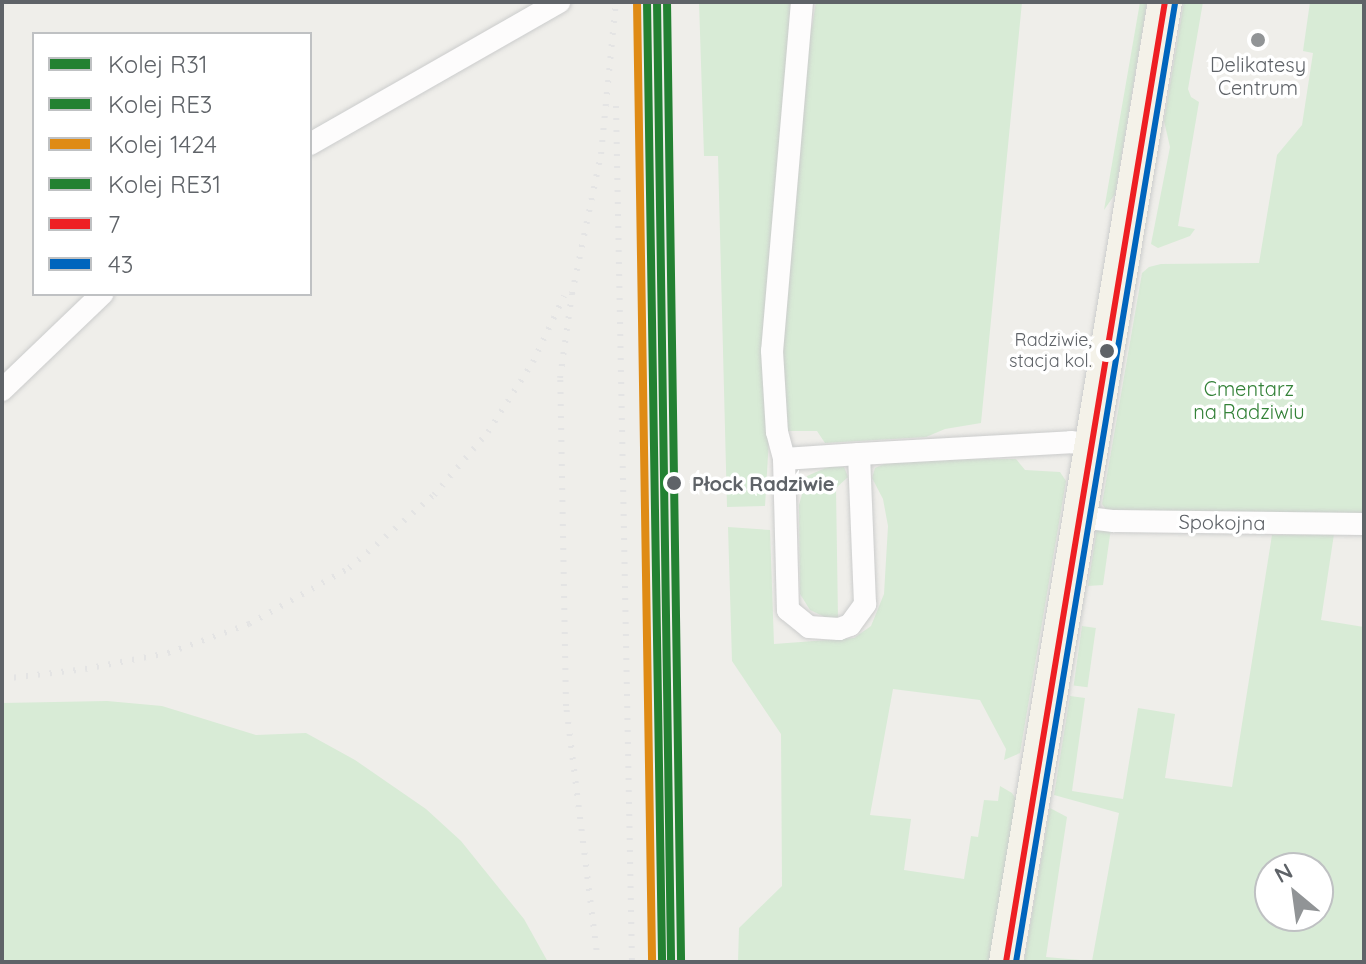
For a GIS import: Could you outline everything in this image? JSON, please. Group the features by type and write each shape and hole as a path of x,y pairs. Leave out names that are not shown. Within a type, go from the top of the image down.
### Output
{"main road":[{"path":"1006,962 1165,2"}],"street":[{"path":"312,143 559,2"},
{"path":"802,7 772,351 777,432 784,459 788,610 809,627 839,629 850,625 858,615 866,594 859,454"},
{"path":"2,390 100,296"},
{"path":"784,459 1071,442 1092,445"},
{"name":"Spokojna","path":"1080,517 1114,521 1364,524"}],"green space":[{"path":"699,2 795,2 765,506 727,507 718,156 704,156"},
{"path":"816,2 1022,2 981,423 945,429 926,437 825,443 817,431 783,431 778,360 803,43 812,27"},
{"path":"1140,2 1147,2 1115,194 1104,210"},
{"path":"1184,2 1203,2 1188,89 1191,97 1199,102 1178,226 1195,229 1190,236 1158,248 1151,244 1170,147 1164,121"},
{"name":"Cmentarz na Radziwiu","path":"1310,2 1364,2 1364,516 1107,511 1102,504 1142,273 1149,267 1161,264 1259,263 1277,155 1302,125 1313,53 1303,51"},
{"path":"1016,459 1025,470 1060,472 1066,481 1020,753 1004,760 1006,749 980,700 893,689 870,815 911,819 904,870 964,879 971,836 978,837 984,800 998,801 1000,786 1012,793 1016,799 991,962 738,962 739,928 782,886 781,734 732,661 728,527 770,530 774,644 854,638 871,626 884,594 888,526 883,499 872,478 875,468 893,460"},
{"path":"830,466 844,467 848,477 836,488 838,618 827,618 810,610 800,594 799,505 807,476"},
{"path":"1097,528 1111,528 1103,585 1088,586"},
{"path":"1334,534 1321,620 1364,627 1364,962 1024,962 1050,808 1067,817 1046,957 1092,961 1119,813 1054,795 1070,696 1085,698 1072,791 1123,799 1138,708 1175,714 1165,778 1232,787 1272,535"},
{"path":"1082,626 1096,628 1088,687 1074,685"},
{"path":"107,701 162,706 256,735 306,733 355,760 426,809 461,841 524,919 548,962 2,962 2,703"}],"railway":[{"path":"598,962 566,706 560,378 572,294 601,154 616,2"},
{"path":"616,106 632,962"},
{"path":"2,679 85,669 168,653 249,624 349,568 434,495 488,432 533,362 564,296"}],"rail line":[{"name":"1424","path":"637,2 652,962"},
{"name":"RE3","path":"647,2 662,962"},
{"name":"RE31","path":"657,2 671,962"},
{"name":"R31","path":"667,2 681,962"}],"transit line":[{"name":"7","path":"1006,962 1165,2"},
{"name":"43","path":"1016,962 1175,4"}],"place":[{"name":"Delikatesy Centrum","path":"1258,40"},
{"name":"Radziwie, stacja kol.","path":"1107,351"},
{"name":"Płock Radziwie","path":"674,483"}]}
